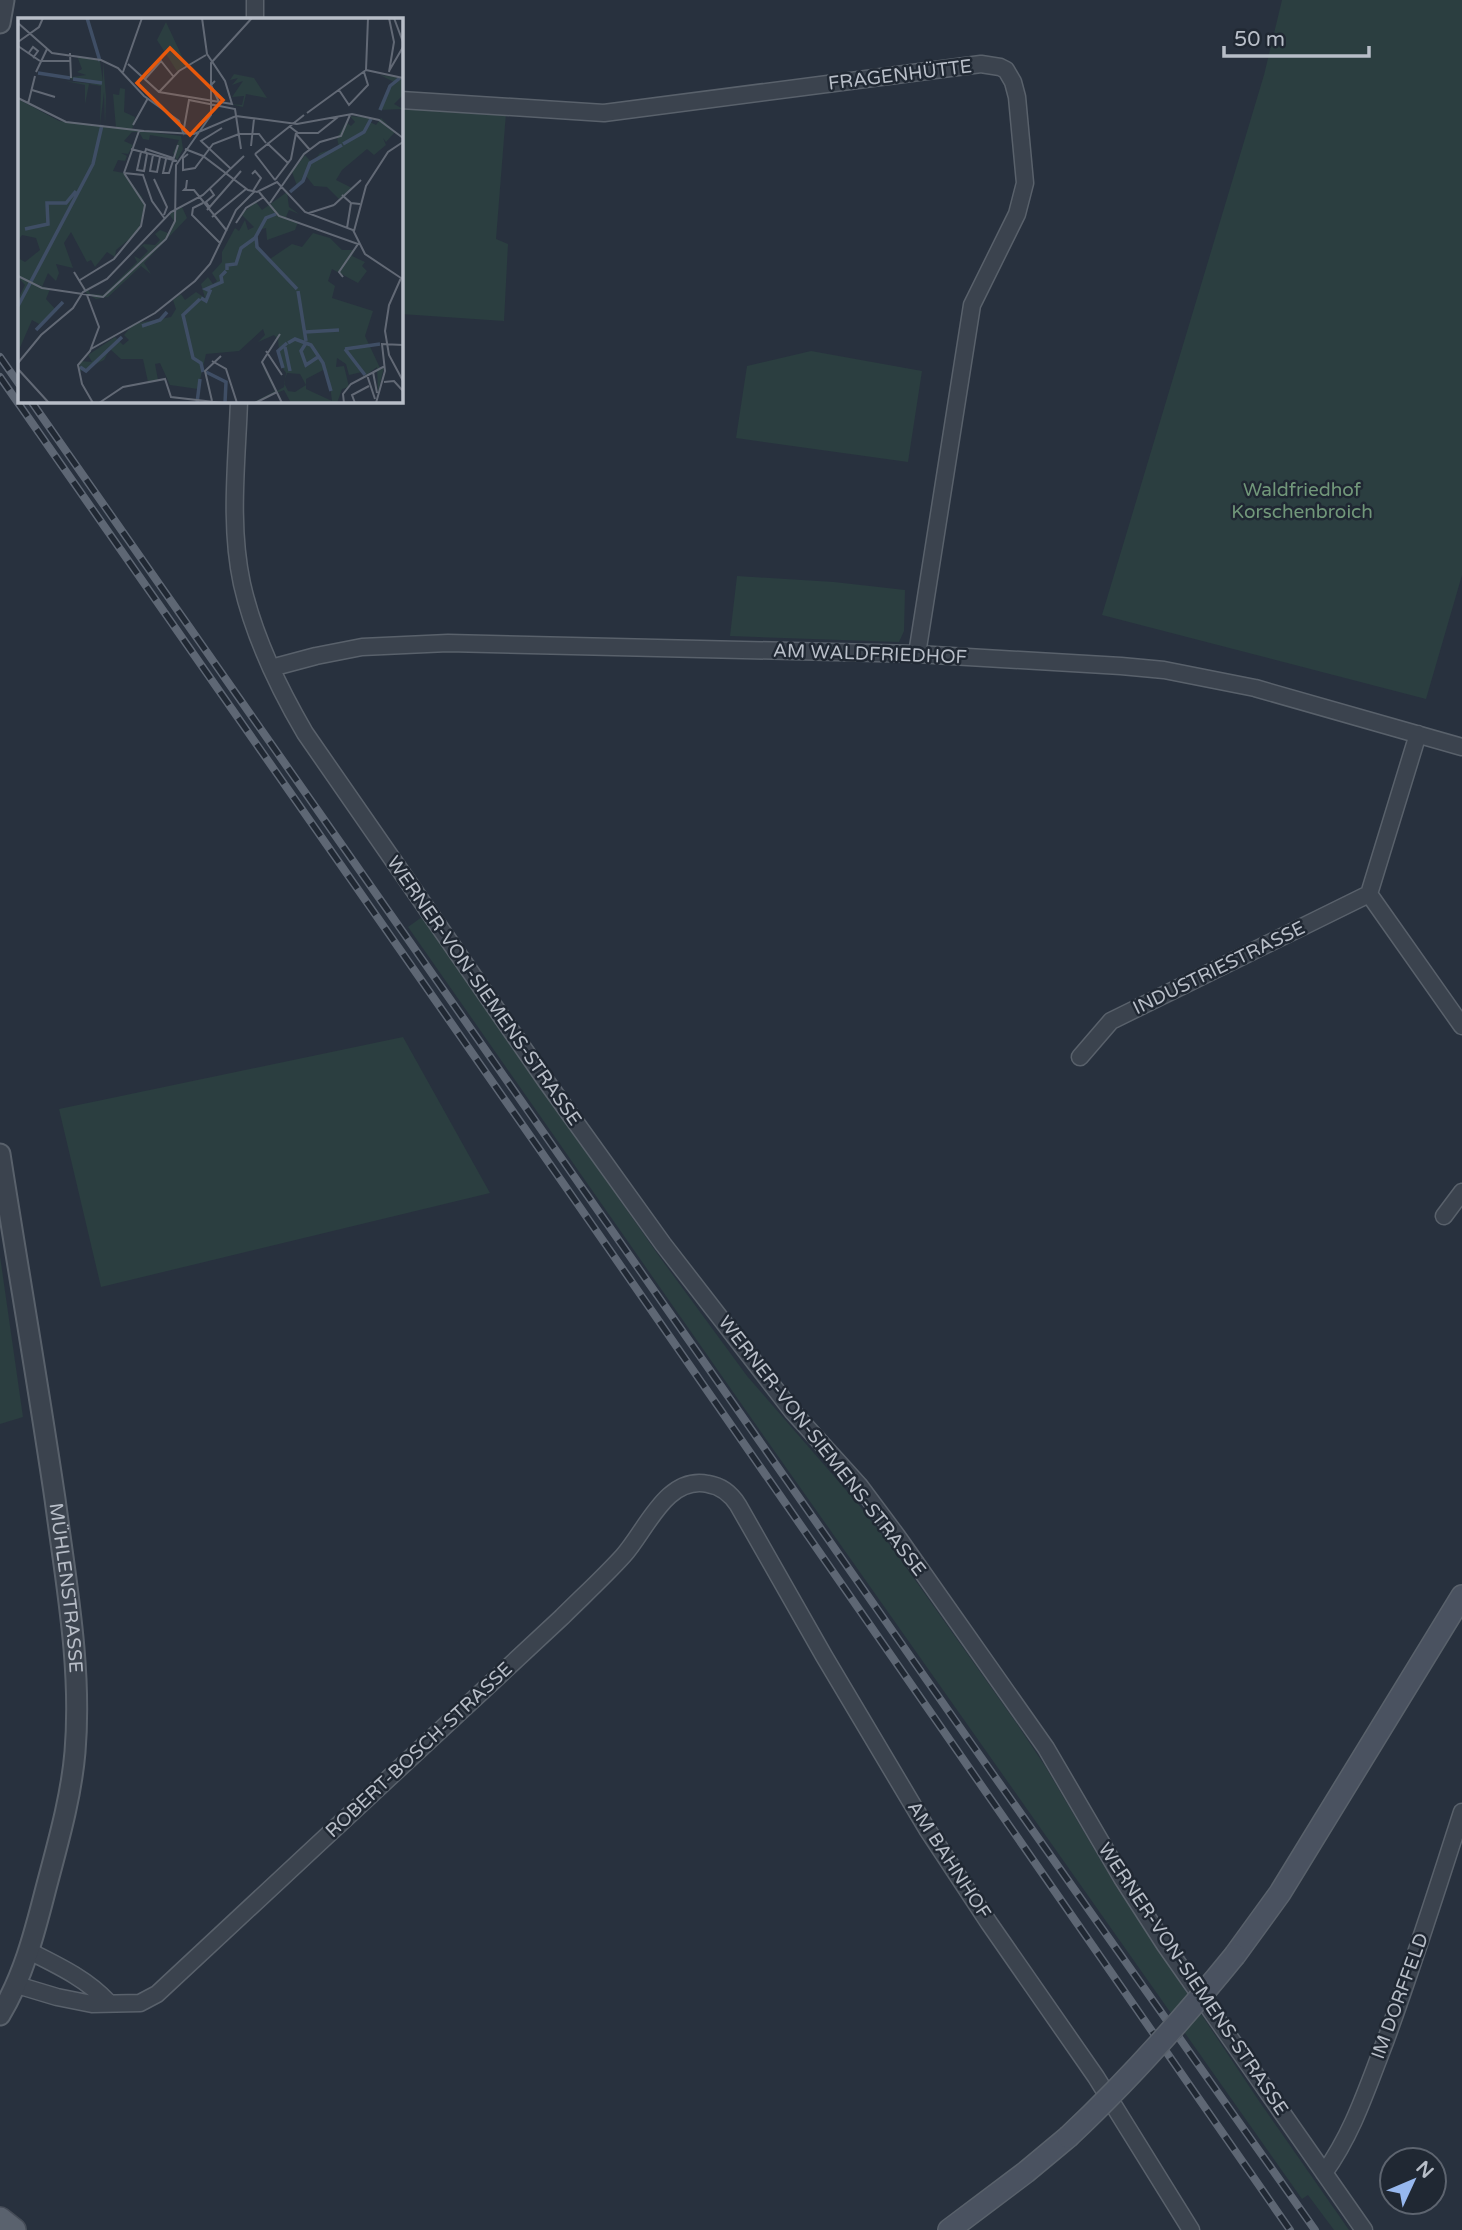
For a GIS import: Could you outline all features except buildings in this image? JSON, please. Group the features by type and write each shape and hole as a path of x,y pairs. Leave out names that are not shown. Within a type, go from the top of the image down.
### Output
{"main road":[{"path":"949,2230 1026,2172 1101,2106 1165,2039 1235,1955 1292,1874 1462,1596"},
{"path":"0,2219 14,2230"}],"street":[{"path":"0,23 4,0"},
{"path":"255,0 255,18"},
{"name":"FRAGENHÜTTE","path":"402,100 604,113 981,64 1000,67 1010,76 1016,89 1025,183 1017,214 972,305 917,654"},
{"name":"WERNER-VON-SIEMENS-STRASSE","path":"239,402 235,504 242,583 254,625 271,668 289,706 321,758 663,1244 793,1412 878,1509 1046,1748 1143,1911 1364,2230"},
{"name":"AM WALDFRIEDHOF","path":"271,668 351,649 422,643 917,654 1121,666 1164,670 1255,688 1462,747"},
{"path":"1418,734 1369,894 1462,1026"},
{"name":"INDUSTRIESTRASSE","path":"1080,1057 1111,1021 1369,894"},
{"name":"MÜHLENSTRASSE","path":"0,1154 67,1582 76,1687 75,1750 60,1836 29,1951 17,1984 0,2015"},
{"path":"1444,1216 1462,1192"},
{"name":"ROBERT-BOSCH-STRASSE","path":"17,1984 57,1997 92,2004 140,2003 163,1990 562,1617 625,1554 672,1493 689,1484 704,1483 716,1486"},
{"name":"AM BAHNHOF","path":"716,1486 730,1495 738,1505 862,1722 927,1829 1096,2077 1191,2230"},
{"name":"IM DORFFELD","path":"1324,2173 1341,2149 1356,2118 1413,1966 1462,1812"},
{"path":"29,1951 63,1968 97,1990 108,2002"}],"green space":[{"name":"Waldfriedhof Korschenbroich","path":"1282,0 1462,0 1462,575 1426,699 1102,615 1264,75"},
{"path":"402,106 506,113 496,239 508,244 504,321 402,314"},
{"path":"811,351 922,371 908,462 736,438 747,366"},
{"path":"737,576 905,590 904,631 899,642 730,636"},
{"path":"422,917 659,1256 747,1376 859,1505 1017,1724 1117,1888 1349,2230 1334,2230 1308,2195 1302,2199 408,927"},
{"path":"403,1037 490,1193 101,1287 59,1109"},
{"path":"0,1256 23,1417 0,1424"}],"railway":[{"path":"0,357 18,383"},
{"path":"0,377 1290,2230"},
{"path":"32,402 1315,2230"}]}
